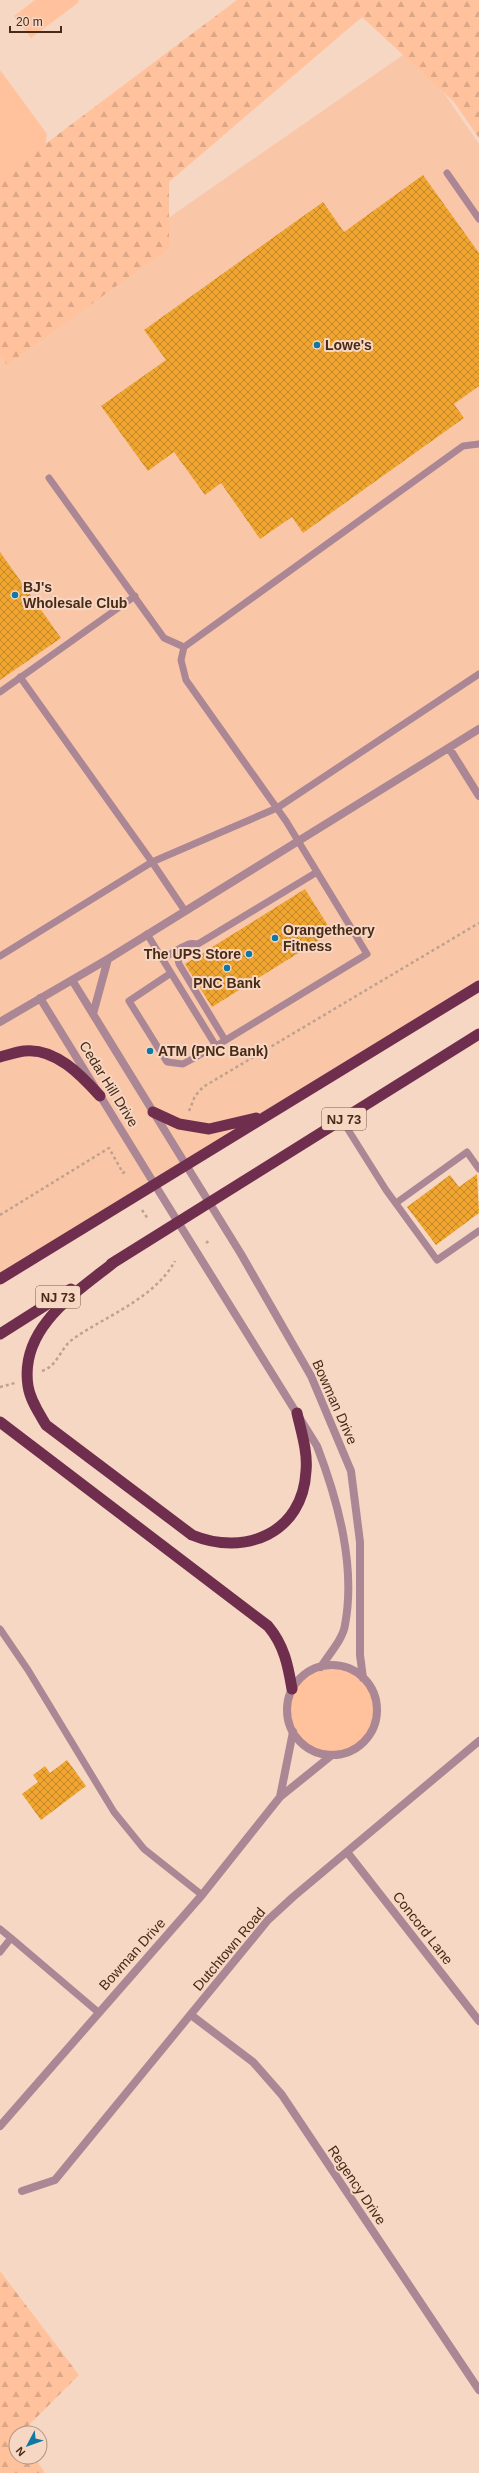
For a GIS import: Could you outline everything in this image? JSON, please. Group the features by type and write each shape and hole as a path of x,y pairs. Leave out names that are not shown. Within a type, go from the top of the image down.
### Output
{"highway":[{"path":"0,1278 156,1185 264,1116 479,986"},
{"name":"NJ 73","path":"0,1334 117,1260 210,1204 479,1034"},
{"path":"0,1057 25,1051 53,1057 79,1073 100,1096"},
{"path":"153,1112 179,1124 209,1129 264,1116"},
{"path":"117,1260 61,1305 43,1326 34,1341 27,1362 28,1387 35,1407 46,1425 192,1535 208,1542 226,1545 260,1539 275,1530 288,1518 298,1504 304,1487 307,1470 297,1413"},
{"path":"0,1273 22,1265"},
{"path":"0,1422 268,1626 278,1638 285,1652 292,1689"}],"street":[{"path":"0,1022 185,911 479,729"},
{"path":"449,748 479,796"},
{"path":"93,1014 108,958"},
{"name":"Cedar Hill Drive","path":"72,980 186,1165"},
{"name":"Cedar Hill Drive","path":"40,998 156,1185"},
{"name":"Bowman Drive","path":"186,1165 311,1376 351,1471 360,1542 360,1655 363,1678"},
{"path":"156,1185 317,1446 330,1480 339,1515 348,1578 345,1626 321,1667"},
{"path":"330,1665 348,1668 363,1678 374,1698 376,1712 373,1727 365,1740 354,1749 332,1755 309,1749 293,1732 287,1710 292,1689 307,1672 330,1665"},
{"name":"Bowman Drive","path":"280,1797 293,1732"},
{"name":"Dutchtown Road","path":"22,2191 55,2180 191,2016 268,1920 293,1896 479,1742"},
{"name":"Bowman Drive","path":"0,2126 98,2012 202,1895 280,1797 332,1755"},
{"name":"Concord Lane","path":"347,1852 479,2021"},
{"name":"Regency Drive","path":"191,2016 253,2062 282,2095 479,2390"}],"lane":[{"path":"447,173 479,219"},
{"path":"171,973 129,1001 167,1062 183,1064 216,1046 367,954 277,808 186,680 181,660 184,647 464,446 479,444"},
{"path":"49,478 164,638 184,647"},
{"path":"0,692 135,596"},
{"path":"0,956 152,862 277,808 479,674"},
{"path":"20,678 152,862 185,911"},
{"path":"162,959 191,943 198,944 317,872"},
{"path":"147,934 216,1046"},
{"path":"184,946 178,956 179,964 225,1040"},
{"path":"342,1120 396,1203 437,1260 479,1231"},
{"path":"396,1203 466,1152 479,1169"},
{"path":"0,1630 28,1670 114,1812 144,1849 202,1895"},
{"path":"0,1929 98,2012"},
{"path":"0,1952 11,1938"}],"path":[{"path":"188,1116 195,1096 203,1087 479,923"},
{"path":"0,1215 109,1148 123,1173 127,1170"},
{"path":"142,1210 148,1219"},
{"path":"206,1243 210,1240"},
{"path":"36,1371 43,1371 53,1366 72,1340 113,1316 151,1288 169,1272 175,1261"},
{"path":"0,1387 18,1382"}],"shaded area":[{"path":"413,48 479,144 479,986 0,1279 0,335"}],"green space":[{"path":"35,0 78,0 79,2 31,38 14,16"},
{"path":"237,0 479,0 479,138 454,102 362,17 169,182 169,248 7,365 0,355 0,178"},
{"path":"0,70 47,134 45,148 0,182"},
{"path":"332,1665 349,1669 364,1678 373,1693 377,1710 373,1727 364,1742 349,1751 332,1755 315,1751 300,1742 291,1727 287,1710 291,1693 300,1678 315,1669"},
{"path":"0,2271 79,2375 29,2425 8,2425 8,2465 40,2465 45,2473 0,2473"}],"building":[{"name":"Lowe's","path":"423,175 479,253 479,386 454,404 464,418 303,533 292,517 260,539 221,483 205,495 174,452 148,471 101,406 166,360 144,330 323,202 344,232"},
{"name":"BJ's Wholesale Club","path":"0,552 61,638 0,680"},
{"path":"305,889 332,932 212,1007 185,964"},
{"path":"477,1174 479,1213 436,1245 407,1207 450,1175 459,1187"},
{"path":"67,1760 86,1786 41,1820 22,1794 38,1782 33,1775 45,1766 50,1773"}],"place":[{"name":"Lowe's","path":"317,345"},
{"name":"BJ's Wholesale Club","path":"15,595"},
{"name":"Orangetheory Fitness","path":"275,938"},
{"name":"The UPS Store","path":"249,954"},
{"name":"PNC Bank","path":"227,968"},
{"name":"ATM (PNC Bank)","path":"150,1051"}]}
